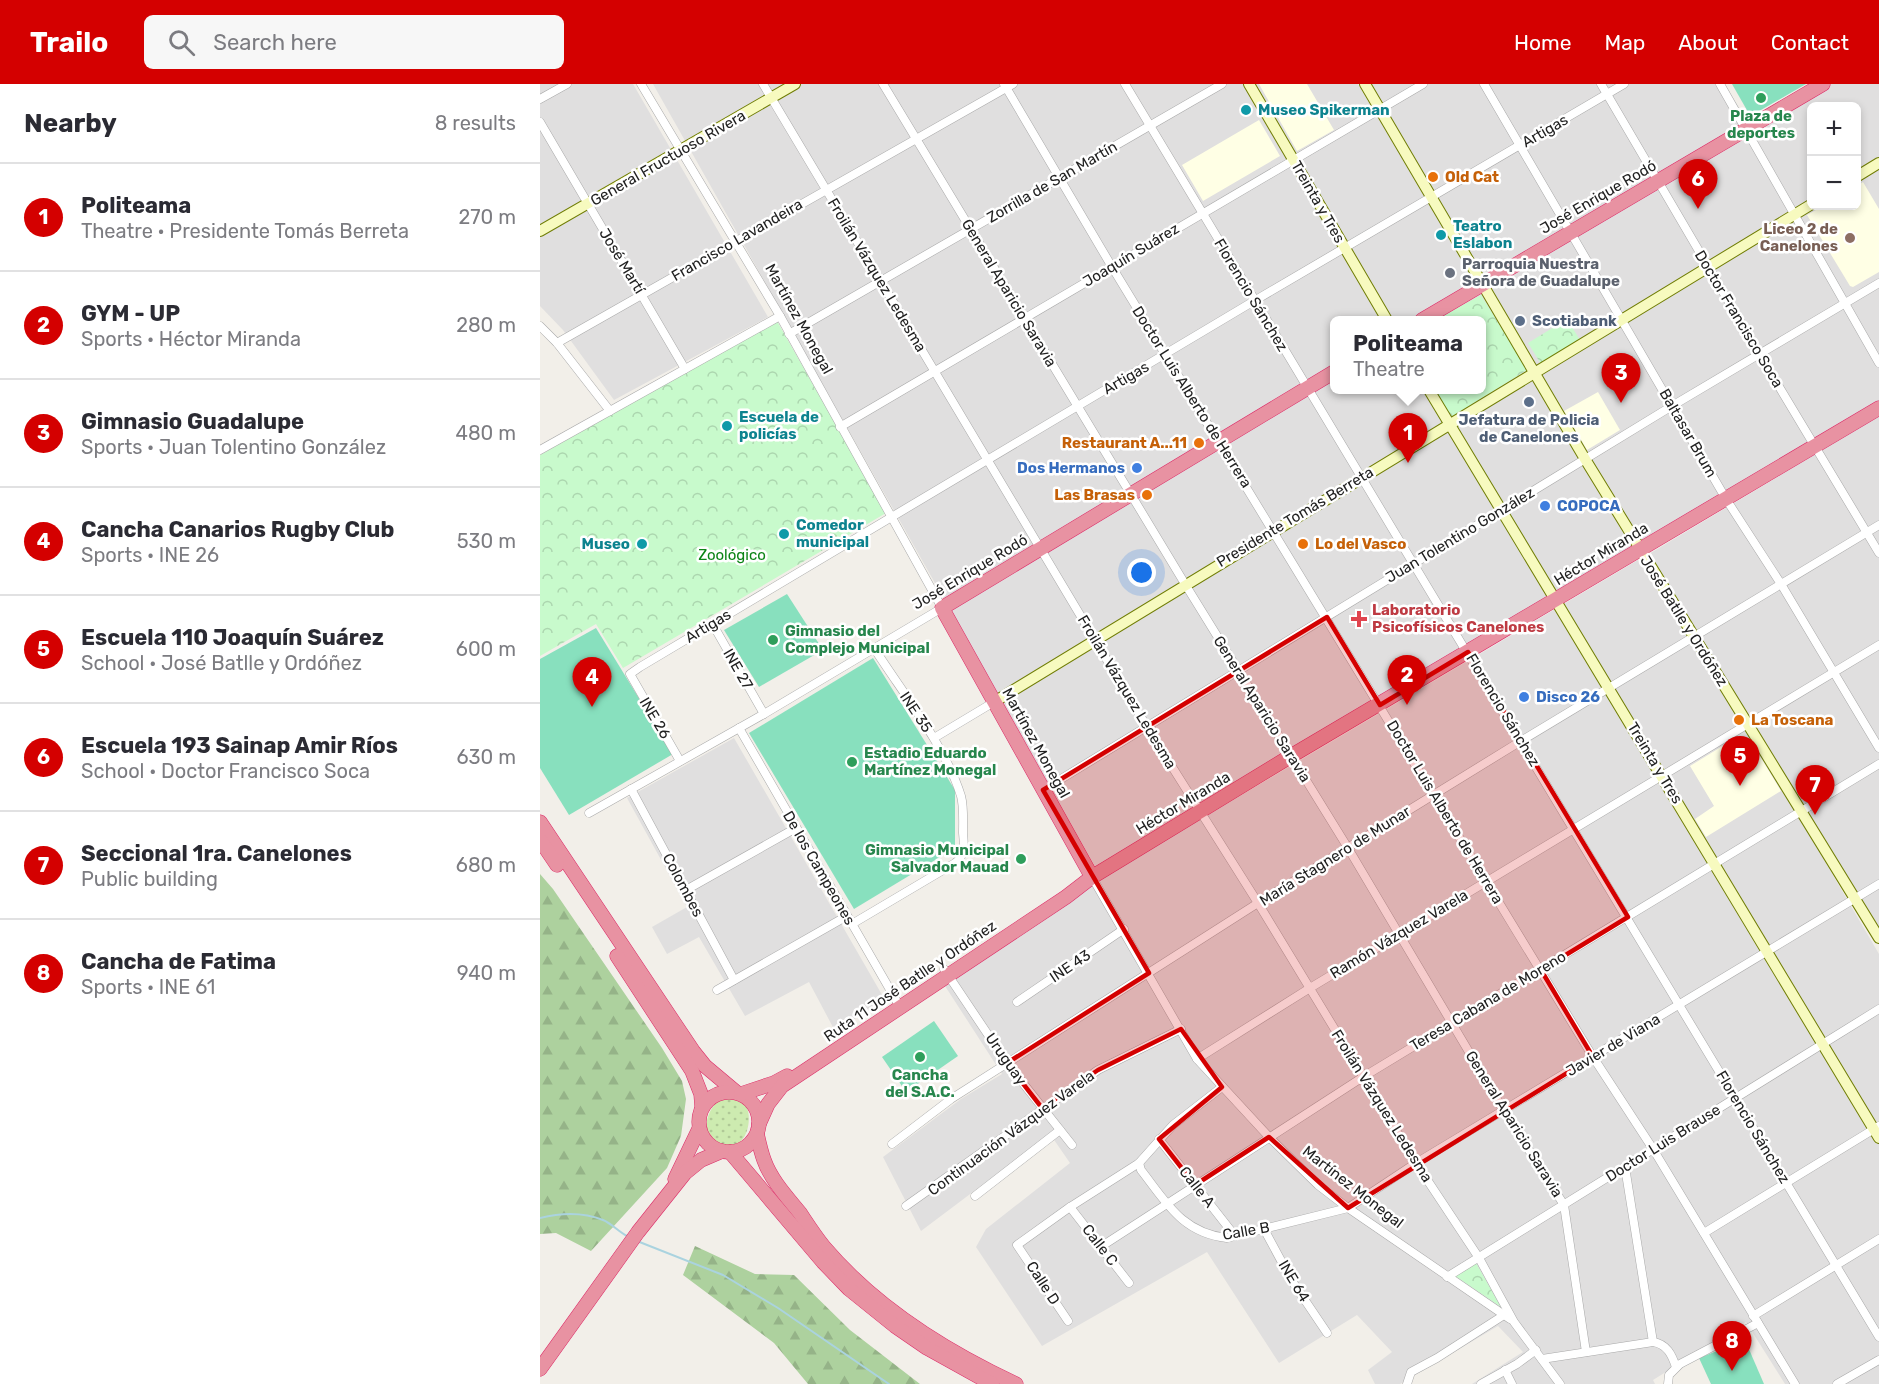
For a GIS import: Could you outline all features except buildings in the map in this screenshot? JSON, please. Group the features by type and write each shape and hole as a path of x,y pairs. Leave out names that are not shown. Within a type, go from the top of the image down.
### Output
{"highway":[{"name":"José Enrique Rodó","path":"1430,316 1823,84"},
{"name":"José Enrique Rodó","path":"942,608 1330,375"},
{"name":"Héctor Miranda","path":"1091,874 1879,408"},
{"name":"Martínez Monegal","path":"942,608 1091,874"},
{"path":"540,822 693,1051 705,1066 753,1103 757,1109 764,1161 782,1191 826,1249 879,1301 947,1349 1016,1384"},
{"path":"540,840 679,1050 698,1084 702,1107 698,1122 699,1129 707,1144 726,1152 849,1289 927,1348 992,1384"},
{"name":"Ruta 11 José Batlle y Ordóñez","path":"758,1129 768,1104 782,1086 946,971 1066,897 1091,874"},
{"name":"Ruta 11 José Batlle y Ordóñez","path":"739,1093 783,1078 899,1004"},
{"path":"702,1107 717,1094 739,1093"},
{"path":"670,1192 699,1129"},
{"path":"540,1369 638,1233 693,1166 748,1145 758,1129"}],"street":[{"path":"540,99 567,84"},
{"name":"Martínez Monegal","path":"641,84 679,151 780,316 942,608"},
{"name":"Froilán Vázquez Ledesma","path":"763,84 1147,727 1201,810 1416,1163 1479,1258 1514,1322 1560,1384"},
{"name":"General Fructuoso Rivera","path":"540,231 795,84"},
{"name":"General Aparicio Saravia","path":"883,84 1185,584 1348,848 1504,1111 1564,1205 1586,1352"},
{"name":"Florencio Sánchez","path":"1125,84 1360,477 1575,828 1879,1337"},
{"name":"Zorrilla de San Martín","path":"789,333 1222,84"},
{"name":"Treinta y Tres","path":"1249,84 1384,316"},
{"name":"José Batlle y Ordóñez","path":"1365,84 1585,459 1879,938"},
{"name":"Joaquín Suárez","path":"840,427 1423,84"},
{"name":"Baltasar Brum","path":"1484,84 1726,499 1781,584 1879,748"},
{"name":"Doctor Francisco Soca","path":"1601,84 1879,553"},
{"name":"Artigas","path":"630,674 1077,406 1624,84"},
{"path":"1720,84 1879,363"},
{"name":"Francisco Lavandeira","path":"557,343 1008,85"},
{"name":"Doctor Luis Alberto de Herrera","path":"1008,85 1112,267 1795,1384"},
{"name":"José Martí","path":"540,122 685,369"},
{"path":"1861,174 1879,163"},
{"name":"Presidente Tomás Berreta","path":"934,738 1807,207"},
{"name":"Juan Tolentino González","path":"1043,790 1672,406 1879,283"},
{"path":"540,450 780,316"},
{"path":"540,326 557,343 610,411"},
{"name":"Treinta y Tres","path":"1432,394 1877,1131"},
{"name":"María Stagnero de Munar","path":"892,1144 951,1099 1258,903 1879,525"},
{"name":"José Enrique Rodó","path":"589,813 764,714 942,608"},
{"name":"INE 27","path":"712,623 764,714"},
{"name":"Ramón Vázquez Varela","path":"1197,1059 1486,881 1879,645"},
{"name":"INE 35","path":"852,924 956,863 962,856 964,848 962,799 934,738 874,648"},
{"name":"INE 26","path":"630,674 681,761"},
{"name":"De los Campeones","path":"739,728 899,1004"},
{"name":"Teresa Cabana de Moreno","path":"1102,1246 1363,1077 1716,865 1879,764"},
{"name":"Colombes","path":"631,789 734,980"},
{"path":"686,890 796,828"},
{"name":"Martínez Monegal","path":"1091,874 1197,1059 1269,1137 1318,1185 1348,1208 1514,1322"},
{"name":"Javier de Viana","path":"1348,1208 1416,1163 1879,884"},
{"path":"717,990 847,916"},
{"name":"INE 43","path":"1017,1002 1124,929"},
{"name":"Uruguay","path":"946,971 1007,1063 1072,1145"},
{"name":"Doctor Luis Brause","path":"1448,1277 1879,1009"},
{"name":"Continuación Vázquez Varela","path":"906,1206 1098,1070 1181,1029"},
{"path":"1070,1207 1139,1163 1173,1125 1222,1087"},
{"path":"975,1196 1060,1130"},
{"path":"1704,1233 1877,1131"},
{"name":"Calle A","path":"1159,1139 1235,1236"},
{"name":"Calle B","path":"1139,1163 1141,1170 1182,1221 1213,1236 1227,1238 1348,1208"},
{"path":"1625,1167 1653,1342"},
{"name":"Calle D","path":"1068,1321 1017,1245 1070,1207"},
{"name":"Calle C","path":"1070,1207 1129,1283"},
{"name":"INE 64","path":"1264,1229 1292,1281 1327,1333"},
{"path":"1668,1384 1668,1378 1676,1367 1756,1320 1836,1265 1879,1239"},
{"path":"1407,1384 1411,1372 1504,1315"},
{"path":"1542,1359 1653,1342 1666,1347 1676,1367"},
{"path":"1481,1384 1536,1350"},
{"path":"1837,1384 1879,1360"},
{"path":"1505,1370 1512,1384"}],"highlighted area":[{"path":"1327,617 1380,705 1468,652 1628,917 1541,970 1593,1057 1348,1208 1269,1137 1195,1185 1159,1139 1222,1087 1181,1029 1098,1070 1042,1108 1007,1063 1149,973 1043,790"}],"shaded area":[{"path":"540,84 633,84 768,317 614,400 563,330 540,306"},
{"path":"653,84 1358,84 1633,548 1096,868"},
{"path":"1259,84 1307,84 1334,130 1297,151"},
{"path":"1370,84 1725,84 1747,121 1810,84 1879,84 1879,401 1641,543"},
{"path":"1259,120 1280,156 1203,201 1182,165"},
{"name":"Liceo 2 de Canelones","path":"1863,182 1879,209 1879,272 1853,287 1850,286 1807,215 1816,210 1861,210 1861,183"},
{"path":"1598,392 1620,430 1587,450 1564,411"},
{"path":"1879,416 1879,927 1649,554"},
{"path":"1638,560 1785,793 1879,954 1879,1384 1785,1384 1746,1322 1653,1380 1655,1384 1472,1384 1523,1352 1498,1326 1400,1384 1375,1384 1368,1370 1392,1352 1357,1315 1279,1363 1207,1252 1042,1346 976,1247 986,1229 1070,1163 1050,1134 921,1231 883,1157 961,1099 1002,1074 945,986 1105,876"},
{"path":"1744,736 1749,744 1752,743 1781,791 1706,837 1695,819 1714,806 1690,766 1734,739 1736,741"},
{"path":"734,738 885,1000 835,1031 809,982 745,1016 699,937 667,954 652,927 687,907 627,798"}],"green space":[{"name":"Plaza de deportes","path":"1732,84 1806,84 1754,114 1748,112"},
{"path":"1481,295 1527,370 1451,417 1437,394 1486,394 1486,316 1443,316"},
{"path":"1567,319 1580,340 1541,364 1528,343"},
{"name":"Zoológico","path":"777,321 886,513 623,668 596,624 540,656 540,455"},
{"name":"Gimnasio del Complejo Municipal","path":"787,594 823,650 759,687 724,630"},
{"path":"596,628 673,754 569,815 540,768 540,659"},
{"name":"Estadio Eduardo Martínez Monegal","path":"873,658 955,790 955,848 854,909 749,733"},
{"path":"540,874 553,889 662,1048 682,1081 686,1099 681,1136 667,1168 591,1251 556,1233 540,1234"},
{"name":"Cancha del S.A.C.","path":"934,1021 958,1056 906,1092 882,1057"},
{"path":"727,1094 738,1096 745,1102 748,1112 749,1123 746,1133 740,1142 732,1146 721,1145 713,1141 706,1128 714,1105"},
{"path":"695,1246 755,1274 794,1275 850,1330 920,1384 808,1384 774,1343 683,1275"},
{"path":"1476,1263 1501,1307 1455,1276"},
{"path":"1745,1340 1764,1384 1711,1384 1699,1358"}],"waterway":[{"path":"540,1218 563,1214 595,1217 606,1221 627,1236"},
{"path":"637,1241 723,1275 778,1308 889,1384"}],"place":[{"name":"Plaza de deportes","path":"1761,98"},
{"name":"Museo Spikerman","path":"1246,110"},
{"name":"Old Cat","path":"1433,177"},
{"name":"Escuela 193 Sainap Amir Ríos","path":"1698,209"},
{"name":"Teatro Eslabon","path":"1441,235"},
{"name":"Liceo 2 de Canelones","path":"1850,238"},
{"name":"Parroquia Nuestra Señora de Guadalupe","path":"1450,273"},
{"name":"Scotiabank","path":"1520,321"},
{"name":"Jefatura de Policia de Canelones","path":"1529,402"},
{"name":"Gimnasio Guadalupe","path":"1621,403"},
{"name":"Escuela de policías","path":"727,426"},
{"name":"Restaurant A...11","path":"1199,443"},
{"name":"Politeama","path":"1408,463"},
{"name":"Dos Hermanos","path":"1137,468"},
{"name":"Las Brasas","path":"1147,495"},
{"name":"COPOCA","path":"1545,506"},
{"name":"Comedor municipal","path":"784,534"},
{"name":"Museo","path":"642,544"},
{"name":"Lo del Vasco","path":"1303,544"},
{"name":"Laboratorio Psicofísicos Canelones","path":"1359,619"},
{"name":"Gimnasio del Complejo Municipal","path":"773,640"},
{"name":"Disco 26","path":"1524,697"},
{"name":"GYM - UP","path":"1407,705"},
{"name":"Cancha Canarios Rugby Club","path":"592,707"},
{"name":"La Toscana","path":"1739,720"},
{"name":"Estadio Eduardo Martínez Monegal","path":"852,762"},
{"name":"Escuela 110 Joaquín Suárez","path":"1740,786"},
{"name":"Seccional 1ra. Canelones","path":"1815,815"},
{"name":"Gimnasio Municipal Salvador Mauad","path":"1021,859"},
{"name":"Cancha del S.A.C.","path":"920,1057"},
{"name":"Cancha de Fatima","path":"1732,1371"}]}
